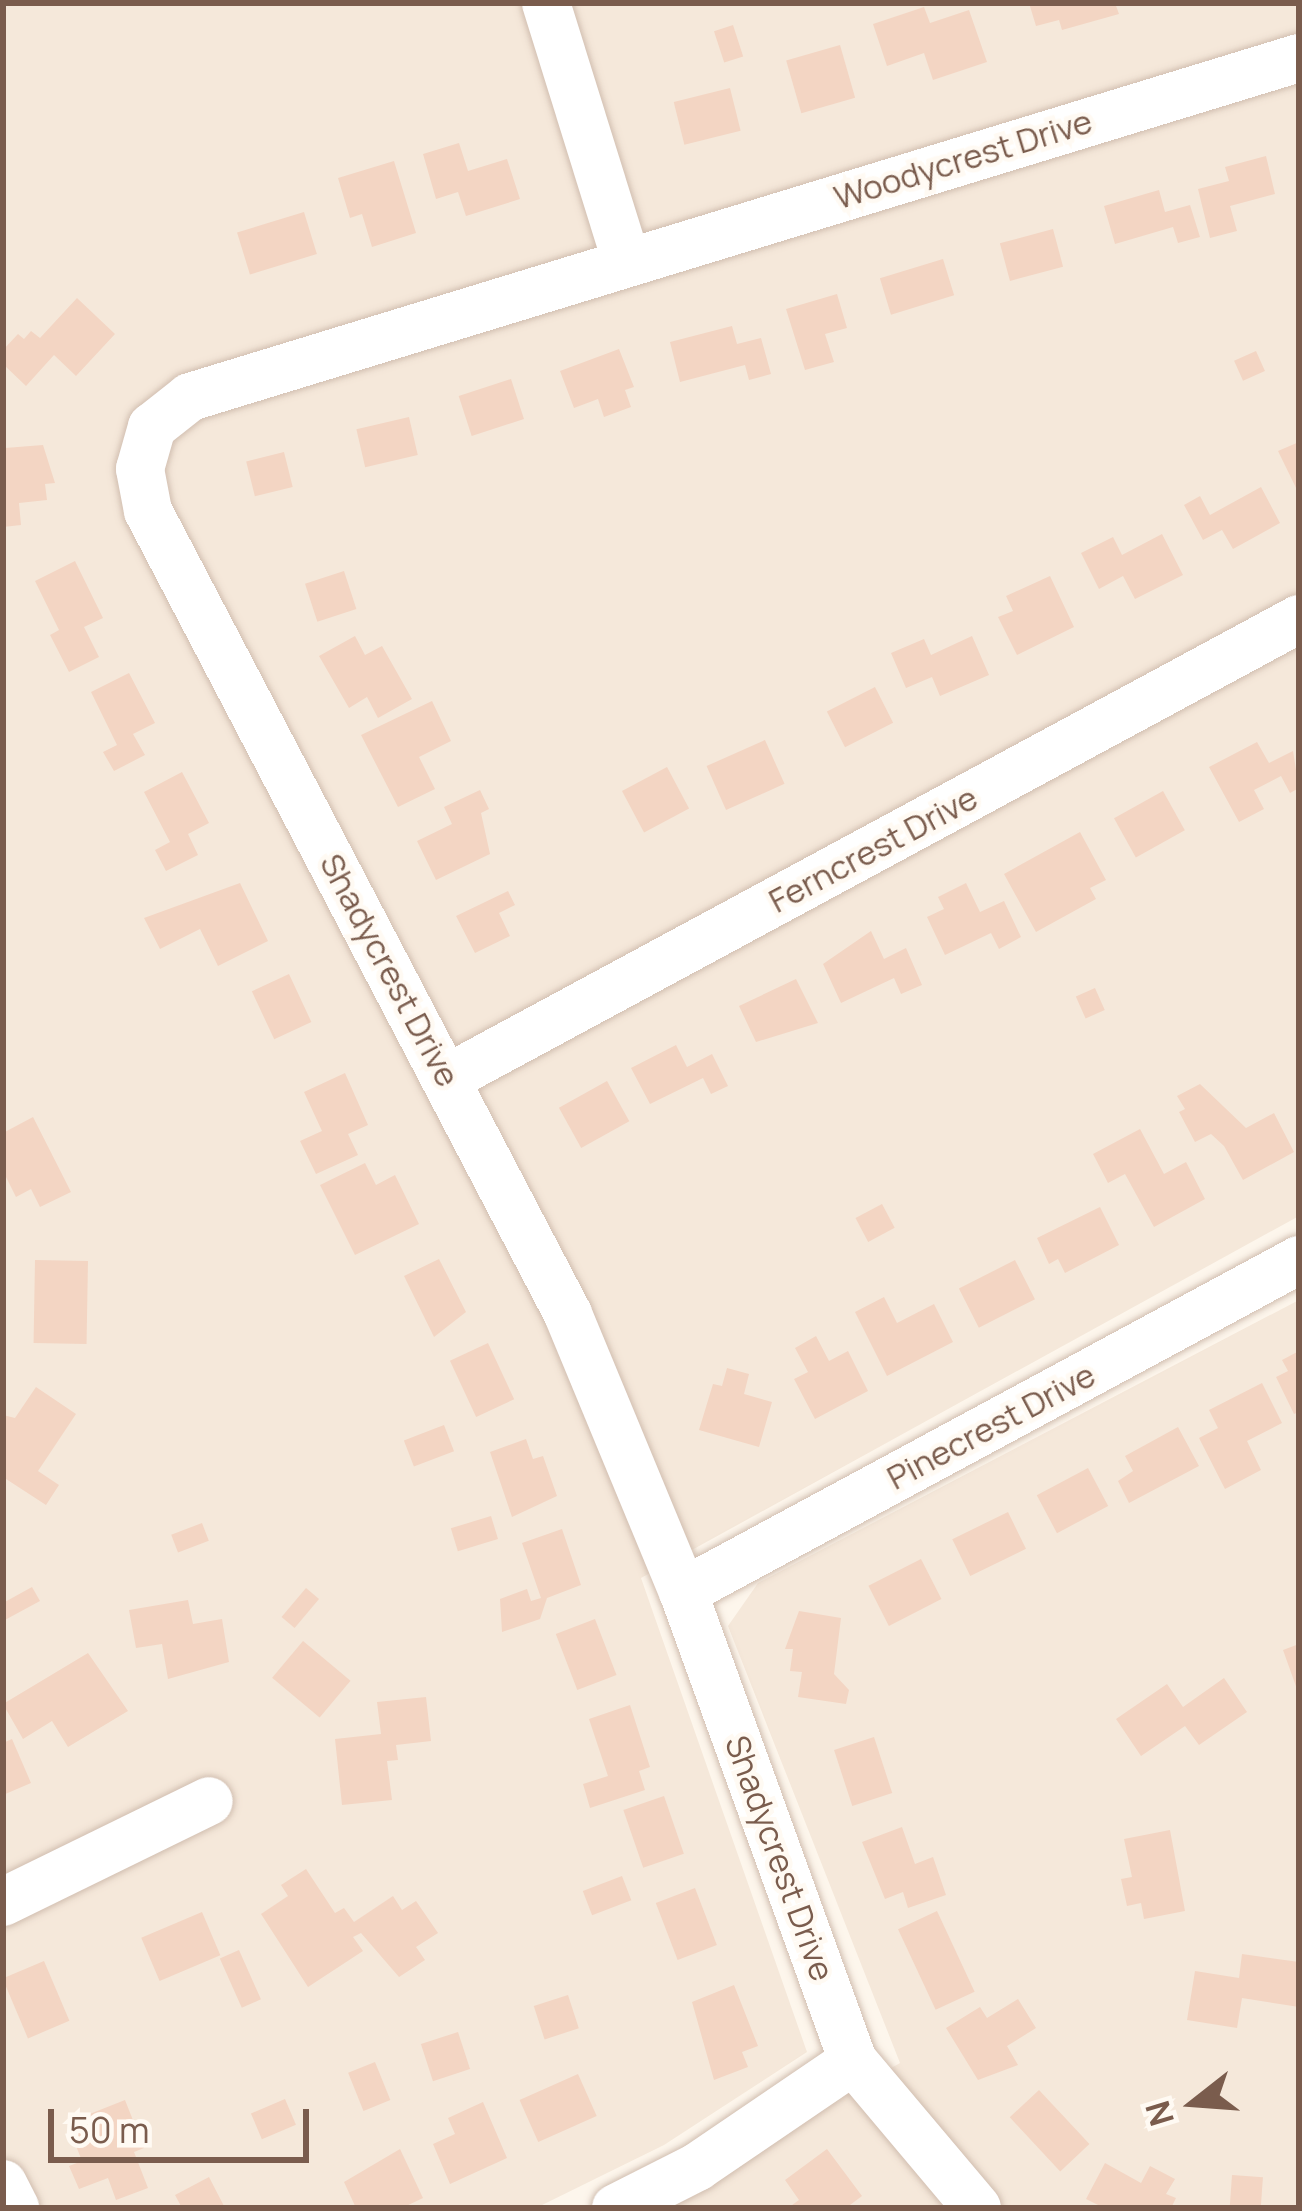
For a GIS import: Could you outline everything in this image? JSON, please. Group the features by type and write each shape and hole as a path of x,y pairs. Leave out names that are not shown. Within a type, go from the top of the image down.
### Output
{"street":[{"path":"546,3 626,260"},
{"name":"Woodycrest Drive","path":"626,260 1299,58"},
{"name":"Shadycrest Drive","path":"626,260 190,397 152,427 140,469 148,511 568,1314 683,1592 853,2061 977,2208"},
{"name":"Ferncrest Drive","path":"448,1078 1299,620"},
{"name":"Pinecrest Drive","path":"683,1592 1299,1260"},
{"path":"3,1902 209,1801"},
{"path":"616,2208 697,2167 853,2061"},
{"path":"3,2184 15,2208"}],"shaded area":[{"path":"3,3 1299,3 1299,1216 641,1578 807,2052 664,2145 536,2208 3,2208"},
{"path":"1299,1300 1299,2208 647,2208 900,2063 728,1626 758,1583"}],"building":[{"path":"1029,3 1115,3 1119,14 1062,30 1059,20 1036,26"},
{"path":"924,7 930,23 969,10 987,62 933,80 924,53 887,66 873,24"},
{"path":"733,25 743,56 724,63 714,31"},
{"path":"840,45 855,98 801,113 786,60"},
{"path":"730,88 741,131 684,145 674,102"},
{"path":"459,143 468,171 507,159 520,199 466,216 458,192 436,199 423,154"},
{"path":"1266,156 1275,194 1230,206 1237,231 1210,238 1198,189 1229,181 1225,167"},
{"path":"394,161 416,233 372,247 362,214 350,218 338,178"},
{"path":"1159,190 1165,212 1190,205 1200,237 1178,243 1173,227 1115,244 1104,206"},
{"path":"304,212 317,254 250,275 237,232"},
{"path":"1053,229 1063,267 1010,281 1000,243"},
{"path":"943,259 954,295 891,315 880,278"},
{"path":"837,294 847,328 825,334 834,362 805,370 786,309"},
{"path":"77,298 115,334 76,376 54,355 26,386 3,364 3,350 18,334 24,339 31,331 40,338"},
{"path":"732,326 737,344 761,338 771,374 749,380 745,365 680,382 670,342"},
{"path":"619,349 634,387 625,390 631,407 604,417 598,399 574,408 560,371"},
{"path":"1256,351 1265,371 1243,381 1234,361"},
{"path":"511,379 524,419 472,436 459,396"},
{"path":"409,417 418,455 365,467 356,429"},
{"path":"1299,442 1299,494 1278,451"},
{"path":"43,445 55,483 45,484 47,500 19,503 21,525 3,527 5,448"},
{"path":"284,452 293,487 255,496 246,461"},
{"path":"1261,487 1280,523 1233,549 1222,530 1203,540 1184,505 1200,496 1210,515"},
{"path":"1162,534 1183,575 1135,599 1123,576 1099,589 1081,553 1113,537 1122,555"},
{"path":"75,561 103,618 84,627 99,657 69,672 50,635 59,630 35,581"},
{"path":"344,571 356,609 317,622 305,584"},
{"path":"1050,576 1074,627 1017,655 998,617 1013,611 1006,596"},
{"path":"355,636 365,655 382,646 412,699 378,718 367,697 349,708 319,656"},
{"path":"972,636 989,675 940,696 932,677 906,688 891,653 924,639 931,655"},
{"path":"129,673 155,723 133,734 145,755 114,771 103,752 117,745 91,692"},
{"path":"875,687 893,723 845,747 827,712"},
{"path":"432,701 451,741 419,757 435,789 398,807 361,735"},
{"path":"765,740 785,784 726,810 707,766"},
{"path":"1257,742 1269,763 1293,751 1299,788 1290,793 1281,776 1254,790 1264,809 1239,822 1209,767"},
{"path":"667,767 689,808 644,832 622,791"},
{"path":"182,772 209,823 188,834 198,855 166,871 155,850 170,842 144,792"},
{"path":"480,790 489,809 481,813 490,854 436,880 417,841 452,824 444,807"},
{"path":"1163,791 1185,830 1136,858 1114,818"},
{"path":"1080,832 1106,880 1090,888 1096,899 1036,932 1004,874"},
{"path":"240,883 268,941 218,966 200,929 160,949 144,918"},
{"path":"966,883 980,912 1004,901 1021,937 999,949 991,933 945,955 927,917 944,909 938,897"},
{"path":"508,891 515,905 499,913 510,936 475,953 456,916"},
{"path":"871,931 884,959 906,948 922,985 901,994 894,978 841,1003 823,964"},
{"path":"289,974 311,1022 274,1039 252,991"},
{"path":"796,979 818,1023 756,1042 739,1006"},
{"path":"1095,988 1105,1010 1086,1018 1076,997"},
{"path":"676,1045 687,1067 712,1054 728,1086 711,1094 703,1078 650,1104 631,1068"},
{"path":"345,1073 368,1125 348,1134 358,1155 316,1174 300,1141 322,1131 304,1092"},
{"path":"607,1081 629,1121 581,1148 559,1108"},
{"path":"1200,1084 1246,1128 1274,1113 1294,1152 1243,1180 1224,1146 1211,1134 1195,1142 1179,1112 1185,1109 1177,1096"},
{"path":"33,1117 71,1192 40,1207 31,1189 16,1197 3,1171 3,1133"},
{"path":"1140,1129 1164,1174 1186,1162 1205,1199 1154,1227 1125,1174 1108,1183 1093,1154"},
{"path":"365,1163 376,1185 395,1175 419,1224 355,1255 320,1185"},
{"path":"882,1204 895,1228 868,1242 856,1218"},
{"path":"1100,1207 1119,1245 1065,1273 1058,1259 1049,1264 1037,1238"},
{"path":"439,1259 466,1312 434,1337 404,1276"},
{"path":"35,1260 88,1261 87,1344 34,1343"},
{"path":"1015,1260 1035,1299 979,1328 959,1289"},
{"path":"884,1297 897,1323 934,1304 953,1342 887,1376 855,1312"},
{"path":"816,1336 829,1361 848,1351 868,1391 815,1419 794,1379 808,1372 795,1348"},
{"path":"488,1343 514,1399 476,1417 450,1361"},
{"path":"1299,1351 1299,1412 1294,1414 1276,1377 1288,1371 1282,1360"},
{"path":"727,1368 749,1374 744,1394 772,1402 759,1447 699,1430 713,1384 722,1386"},
{"path":"1262,1383 1282,1423 1247,1441 1261,1470 1225,1489 1199,1438 1218,1428 1209,1410"},
{"path":"36,1387 76,1414 38,1471 59,1485 46,1505 3,1477 3,1415 15,1418"},
{"path":"444,1425 454,1451 414,1467 404,1440"},
{"path":"1178,1427 1199,1466 1129,1503 1118,1481 1133,1471 1125,1456"},
{"path":"526,1439 533,1459 543,1456 557,1496 512,1517 490,1452"},
{"path":"1088,1468 1108,1506 1057,1533 1037,1495"},
{"path":"1008,1512 1026,1549 970,1576 952,1539"},
{"path":"491,1516 498,1539 458,1551 451,1528"},
{"path":"202,1523 209,1541 178,1553 171,1535"},
{"path":"562,1529 581,1585 547,1598 540,1619 502,1632 500,1599 527,1589 531,1601 541,1598 522,1543"},
{"path":"921,1559 941,1599 889,1626 868,1586"},
{"path":"32,1587 40,1601 3,1621 3,1603"},
{"path":"306,1588 319,1599 295,1628 282,1617"},
{"path":"188,1600 193,1624 222,1619 229,1662 168,1679 162,1644 136,1648 129,1610"},
{"path":"799,1611 841,1618 834,1674 849,1690 846,1704 798,1697 802,1672 790,1671 793,1649 785,1649"},
{"path":"595,1619 617,1675 577,1690 556,1634"},
{"path":"303,1641 350,1681 320,1718 272,1678"},
{"path":"1299,1644 1299,1692 1298,1692 1283,1650"},
{"path":"88,1653 128,1711 68,1747 52,1721 23,1739 3,1704"},
{"path":"1224,1678 1247,1712 1199,1745 1185,1726 1141,1756 1116,1719 1167,1684 1183,1707"},
{"path":"426,1697 431,1741 396,1745 398,1760 387,1761 392,1800 342,1805 335,1739 381,1734 377,1702"},
{"path":"630,1705 650,1767 639,1771 645,1790 590,1808 583,1784 608,1776 589,1719"},
{"path":"874,1737 892,1793 852,1806 834,1750"},
{"path":"12,1739 31,1783 3,1795 3,1743"},
{"path":"664,1796 684,1854 643,1868 623,1810"},
{"path":"902,1827 915,1864 933,1857 946,1895 908,1908 903,1892 885,1899 862,1842"},
{"path":"1170,1830 1185,1911 1144,1919 1141,1903 1127,1906 1121,1879 1132,1877 1124,1839"},
{"path":"306,1869 335,1913 344,1908 354,1922 393,1896 402,1910 416,1901 438,1933 416,1947 425,1960 399,1977 361,1933 353,1937 363,1951 308,1987 261,1914 288,1896 281,1885"},
{"path":"622,1876 631,1900 592,1915 583,1891"},
{"path":"695,1888 717,1945 678,1960 656,1903"},
{"path":"937,1911 975,1992 936,2010 898,1929"},
{"path":"202,1912 220,1955 160,1981 141,1938"},
{"path":"239,1950 261,1999 242,2008 220,1959"},
{"path":"1242,1954 1299,1962 1299,2007 1242,1998 1237,2028 1187,2020 1195,1971 1239,1978"},
{"path":"44,1961 69,2021 28,2038 3,1978"},
{"path":"734,1985 758,2046 742,2052 748,2067 714,2080 692,2002"},
{"path":"568,1995 579,2028 545,2039 534,2006"},
{"path":"1018,1999 1036,2028 1007,2046 1018,2065 978,2080 946,2028 980,2007 987,2018"},
{"path":"458,2032 470,2069 433,2081 421,2044"},
{"path":"375,2062 390,2100 363,2111 348,2073"},
{"path":"578,2074 597,2116 538,2142 520,2100"},
{"path":"1039,2090 1089,2144 1060,2171 1010,2117"},
{"path":"285,2099 296,2125 262,2139 251,2113"},
{"path":"125,2100 144,2148 134,2152 148,2188 116,2200 108,2178 79,2189 69,2166 82,2161 67,2123"},
{"path":"483,2102 507,2158 450,2184 433,2144 455,2134 448,2118"},
{"path":"400,2149 423,2198 402,2208 356,2208 344,2182"},
{"path":"827,2149 862,2196 846,2208 788,2208 799,2200 785,2180"},
{"path":"1105,2163 1141,2183 1150,2166 1175,2179 1166,2194 1176,2198 1171,2208 1104,2208 1086,2199"},
{"path":"1232,2175 1263,2177 1261,2208 1230,2208"},
{"path":"209,2177 225,2208 182,2208 175,2195"}]}
